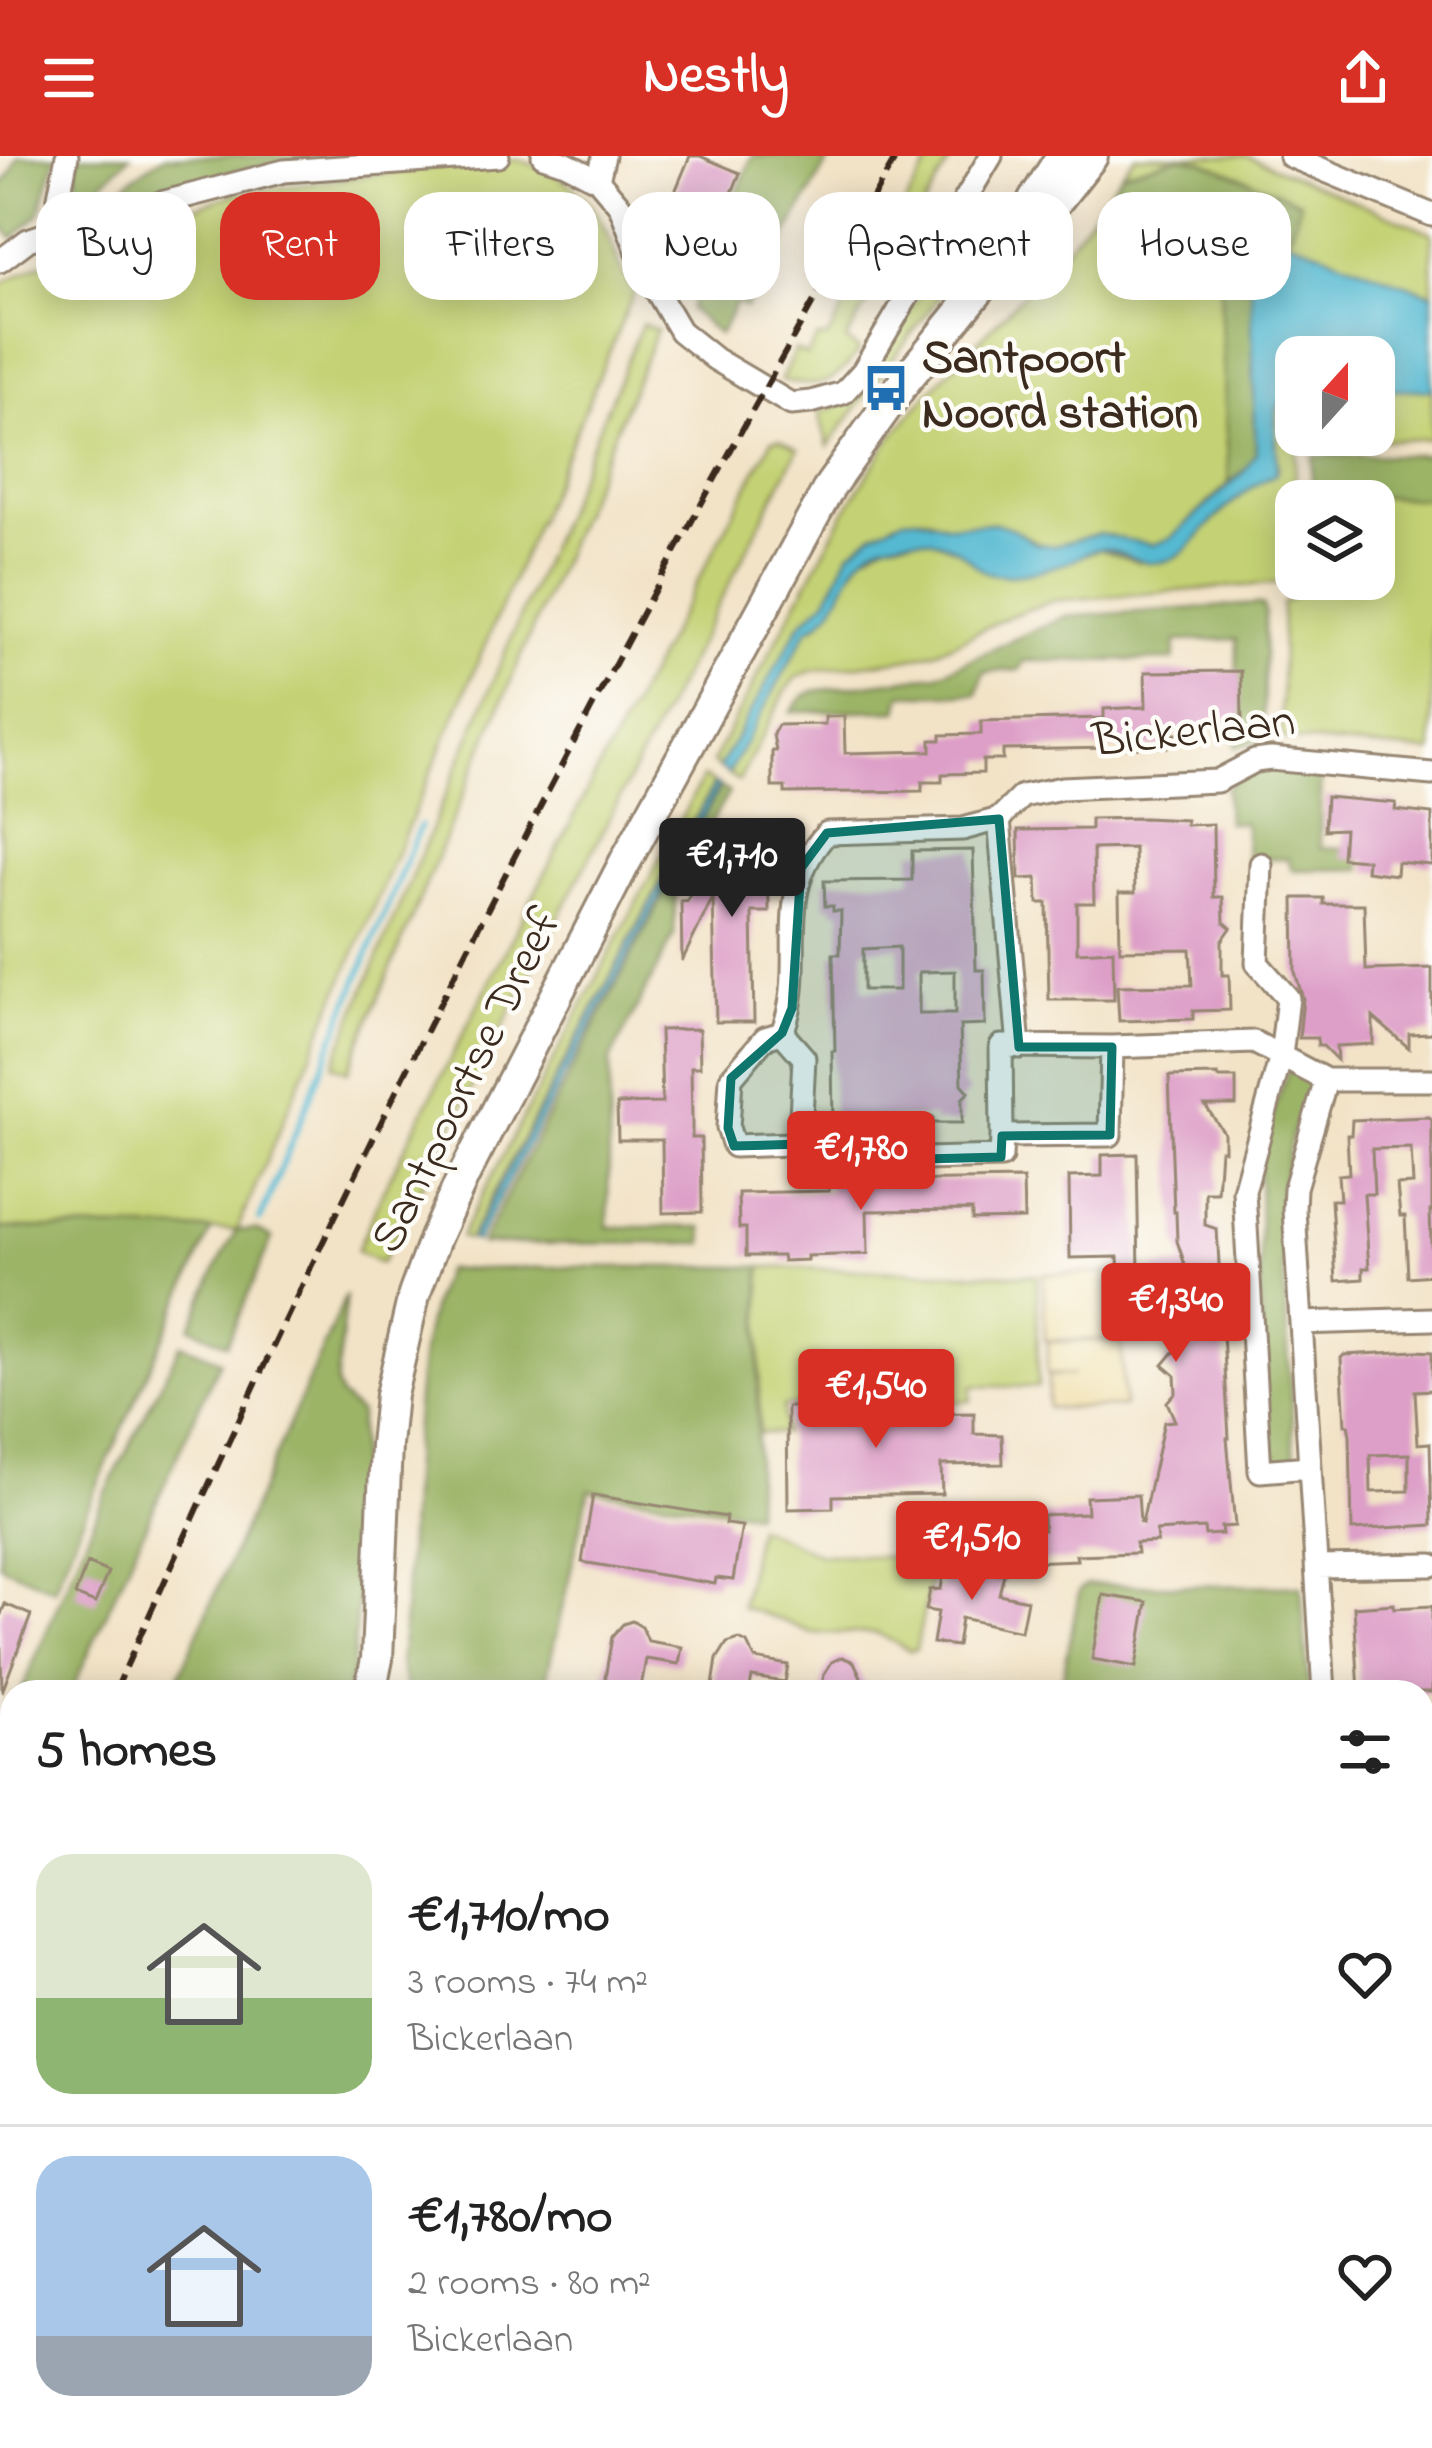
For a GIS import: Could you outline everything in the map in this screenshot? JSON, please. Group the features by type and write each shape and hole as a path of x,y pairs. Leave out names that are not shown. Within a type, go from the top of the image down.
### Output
{"street":[{"path":"60,192 67,156"},
{"path":"196,194 284,171 498,156"},
{"path":"543,156 598,180 620,206 645,271 680,331 715,359 791,404 843,393 863,370 991,156"},
{"path":"598,180 604,156"},
{"name":"Santpoortse Dreef","path":"1039,192 1062,156"},
{"name":"Santpoortse Dreef","path":"1064,192 1092,156"},
{"path":"1290,156 1432,215"},
{"path":"0,261 36,237"},
{"name":"Santpoortse Dreef","path":"372,1680 391,1395 414,1295 435,1238 593,925 808,521 904,382 971,300"},
{"name":"Bickerlaan","path":"782,1033 792,1009 795,890 801,868 827,833 963,829 999,819 1022,796 1062,788 1217,781 1256,761 1271,759 1432,774"},
{"path":"999,819 1019,1047"},
{"path":"1261,864 1258,963 1288,998 1281,1056 1244,1191 1260,1471 1309,1467"},
{"path":"800,1136 791,1144 734,1146 728,1128 731,1078 765,1038 782,1033 804,1058 800,1136 808,1162 1001,1157 1001,1046 1254,1042 1326,1080 1432,1080"},
{"path":"1002,1136 1110,1136 1112,1047"},
{"path":"1323,1680 1294,1188 1326,1080"},
{"path":"1301,1322 1432,1319"},
{"path":"1317,1567 1432,1565"}],"highlighted area":[{"path":"999,819 1019,1047 1112,1047 1110,1135 1002,1136 1001,1157 809,1162 803,1144 734,1146 728,1128 731,1078 782,1033 792,1008 801,868 827,833"}],"green space":[{"path":"18,156 56,156 45,192 36,192 36,217 13,238 0,223 0,187"},
{"path":"78,156 130,156 92,192 79,192"},
{"path":"166,156 354,156 278,163 153,192 118,192"},
{"path":"752,156 831,156 811,192 804,192 804,204 780,247 780,192 737,192"},
{"path":"933,156 953,156 932,192 912,192"},
{"path":"1135,156 1247,156 1432,233 1432,294 1291,242 1291,192 1243,192 1202,161 1179,157 1122,173"},
{"path":"1179,157 1202,161 1278,192 1108,192 1122,173"},
{"path":"517,159 555,175 578,192 404,192 404,300 598,300 598,217 622,270 622,300 631,300 237,1230 0,1228 0,284 36,266 36,300 196,300 196,207 220,199 220,300 380,300 380,192 250,192"},
{"path":"1291,197 1300,201 1291,228"},
{"path":"1097,212 1097,300 1221,300 1229,483 1158,545 1109,535 1046,546 996,523 948,525 925,517 904,518 872,534 827,599 801,623 719,768 712,763 844,513 890,439 1018,300 1073,300 1073,239"},
{"path":"694,300 750,300 746,308 736,303 719,335 690,309"},
{"path":"849,300 869,300 846,340 859,350 843,370 817,384 781,380 795,350 807,356 817,338 827,338"},
{"path":"916,300 937,300 828,446 819,413 842,404"},
{"path":"1221,300 1252,300 1256,452 1250,466 1229,483"},
{"path":"642,324 657,330 348,1071 333,1065"},
{"path":"1395,389 1432,390 1432,439 1395,440"},
{"path":"772,440 798,449 398,1232 381,1263 357,1251 584,797"},
{"path":"1432,455 1432,498 1395,498 1395,480 1312,480 1313,456"},
{"path":"1277,456 1296,456 1295,480 1275,480 1275,583 1051,601 935,652 811,671 796,678 785,692 739,781 728,774 808,629 818,624 862,556 889,541 920,538 1020,574 1099,549 1138,562 1166,561 1182,554 1219,515 1278,468"},
{"path":"1395,498 1432,498 1432,752 1281,739 1282,604 1288,600 1395,600"},
{"path":"1258,604 1265,612 1263,739 1236,747 1237,639 1176,641 1174,660 1024,661 1019,670 984,672 977,694 902,694 898,710 791,712 814,691 936,675 1063,617"},
{"path":"1282,769 1320,772 1320,847 1358,849 1361,869 1292,870 1288,858 1247,858 1245,823 1227,822 1226,788 1245,776"},
{"path":"703,777 714,783 468,1240 460,1237"},
{"path":"720,787 729,792 676,883 674,935 610,1060 608,1227 703,1227 704,1243 481,1244"},
{"path":"1289,1068 1317,1083 1293,1130 1279,1199 1295,1463 1263,1464 1259,1168 1264,1137"},
{"path":"0,1228 211,1230 54,1589 0,1565"},
{"path":"237,1230 256,1230 272,1238 227,1344 191,1327"},
{"path":"761,1267 1037,1275 1038,1387 972,1386 971,1401 860,1405 849,1405 847,1391 807,1392 806,1405 783,1406 784,1433 759,1433"},
{"path":"761,1267 755,1513 589,1490 546,1680 404,1680 400,1665 418,1384 432,1307 445,1270"},
{"path":"346,1295 336,1384 340,1396 359,1413 358,1591 350,1680 177,1680"},
{"path":"181,1344 220,1360 76,1680 26,1680 104,1496"},
{"path":"757,1526 819,1554 934,1561 916,1649 910,1651 877,1633 812,1633 741,1607"},
{"path":"1087,1585 1301,1586 1308,1680 1062,1680 1080,1590"}],"sand":[{"path":"1117,1273 1121,1339 1045,1340 1043,1274"},
{"path":"1121,1341 1124,1407 1048,1408 1048,1376 1074,1375 1047,1374 1047,1342"}],"water":[{"path":"1291,241 1432,294 1432,390 1395,389 1395,336 1275,336 1276,474 1238,498 1170,560 1144,561 1099,549 1044,569 1003,575 984,571 935,540 904,539 870,550 859,560 832,609 808,629 728,774 719,768 801,623 827,599 849,553 872,534 904,518 918,517 948,525 996,523 1037,544 1054,546 1099,534 1153,545 1171,538 1244,472 1256,452 1251,300 1291,300"},
{"path":"715,784 719,786 476,1242 471,1239"}],"building":[{"path":"690,156 740,173 732,192 675,192"},
{"path":"1241,671 1242,719 1207,723 1188,729 1188,734 1167,734 1167,747 1003,750 1003,760 983,760 983,773 942,774 942,782 922,782 922,791 785,793 785,787 772,787 773,734 778,725 825,724 825,717 844,716 845,753 931,751 931,740 941,740 941,735 981,734 981,721 1104,718 1104,709 1146,707 1145,672"},
{"path":"1326,797 1396,803 1395,810 1432,814 1432,865 1397,862 1396,875 1366,871 1367,860 1342,858 1344,829 1324,830"},
{"path":"1091,819 1213,824 1214,897 1223,897 1224,922 1231,928 1222,941 1222,975 1229,975 1230,1010 1193,1011 1193,1019 1119,1021 1117,986 1192,985 1190,949 1120,950 1119,893 1135,893 1134,848 1093,849 1094,903 1077,903 1077,952 1113,950 1114,1000 1049,1000 1047,903 1038,903 1037,878 1019,879 1018,830 1091,829"},
{"path":"743,826 759,828 759,838 768,838 769,912 752,912 754,1022 716,1022 713,897 682,961 681,901 687,901 706,862 721,869 721,850 738,850 738,831"},
{"path":"973,850 976,970 984,970 985,1025 960,1026 962,1084 969,1092 962,1099 962,1123 933,1123 933,1117 868,1118 869,1137 838,1137 838,1125 833,1125 833,954 840,954 841,911 825,906 824,881 912,880 912,851","holes":["899,947 899,990 863,990 863,949","955,971 955,1014 919,1014 919,972"]},
{"path":"1294,898 1364,904 1366,970 1432,968 1432,1033 1409,1034 1409,1048 1373,1017 1373,1044 1336,1046 1337,1060 1318,1046 1317,1038 1299,1038 1303,999 1295,972"},
{"path":"699,1029 700,1067 691,1067 692,1138 701,1138 702,1212 663,1213 662,1140 618,1140 617,1104 662,1103 660,1030"},
{"path":"1169,1076 1236,1078 1236,1105 1205,1105 1224,1133 1224,1150 1220,1150 1217,1192 1205,1192 1205,1225 1217,1229 1235,1526 1221,1527 1222,1534 1205,1535 1204,1528 1156,1531 1157,1542 1136,1543 1137,1553 1028,1562 1027,1531 1044,1530 1043,1515 1087,1513 1086,1497 1138,1495 1142,1523 1164,1422 1175,1421 1167,1402 1176,1392 1175,1375 1163,1365 1190,1333 1170,1334 1161,1326 1190,1293 1168,1295 1155,1267 1185,1265 1174,1212"},
{"path":"1429,1117 1432,1275 1408,1277 1405,1216 1400,1216 1397,1185 1413,1184 1411,1148 1372,1149 1374,1194 1364,1194 1369,1268 1363,1268 1363,1279 1336,1281 1331,1200 1340,1200 1338,1175 1349,1174 1347,1135 1351,1135 1352,1120"},
{"path":"1137,1154 1139,1275 1119,1276 1118,1257 1070,1258 1069,1177 1102,1176 1102,1155"},
{"path":"1023,1179 1024,1219 972,1220 972,1210 867,1211 868,1254 783,1261 782,1256 746,1256 746,1228 739,1228 738,1193 829,1191 829,1182"},
{"path":"1432,1352 1432,1390 1415,1391 1418,1444 1430,1443 1432,1525 1352,1530 1344,1355","holes":["1409,1454 1409,1491 1371,1492 1370,1455"]},
{"path":"847,1393 847,1406 856,1406 856,1415 974,1413 974,1434 1002,1435 1003,1464 941,1465 942,1494 833,1496 833,1508 788,1509 787,1407 808,1407 808,1394"},
{"path":"593,1495 726,1517 725,1524 742,1526 733,1580 716,1578 715,1584 582,1562"},
{"path":"87,1563 108,1572 95,1603 75,1595"},
{"path":"945,1565 1004,1574 999,1594 1027,1600 1021,1631 961,1618 957,1646 933,1643 938,1612 926,1610 930,1590 941,1589"},
{"path":"1103,1595 1147,1602 1136,1667 1092,1659"},
{"path":"5,1604 31,1615 7,1680 2,1680 0,1617"},
{"path":"1432,1606 1432,1680 1358,1680 1354,1607"},
{"path":"632,1621 642,1627 648,1641 682,1647 679,1664 646,1659 642,1680 605,1680 612,1637"},
{"path":"739,1639 747,1643 755,1659 788,1665 785,1680 714,1680 717,1659 727,1643"},
{"path":"842,1657 854,1662 862,1680 823,1680 832,1662"}],"waterway":[{"path":"260,1220 420,826"}],"railway":[{"path":"120,1680 295,1300 485,914 686,532 897,156"}],"place":[{"name":"Santpoort Noord station","path":"886,388"}]}
